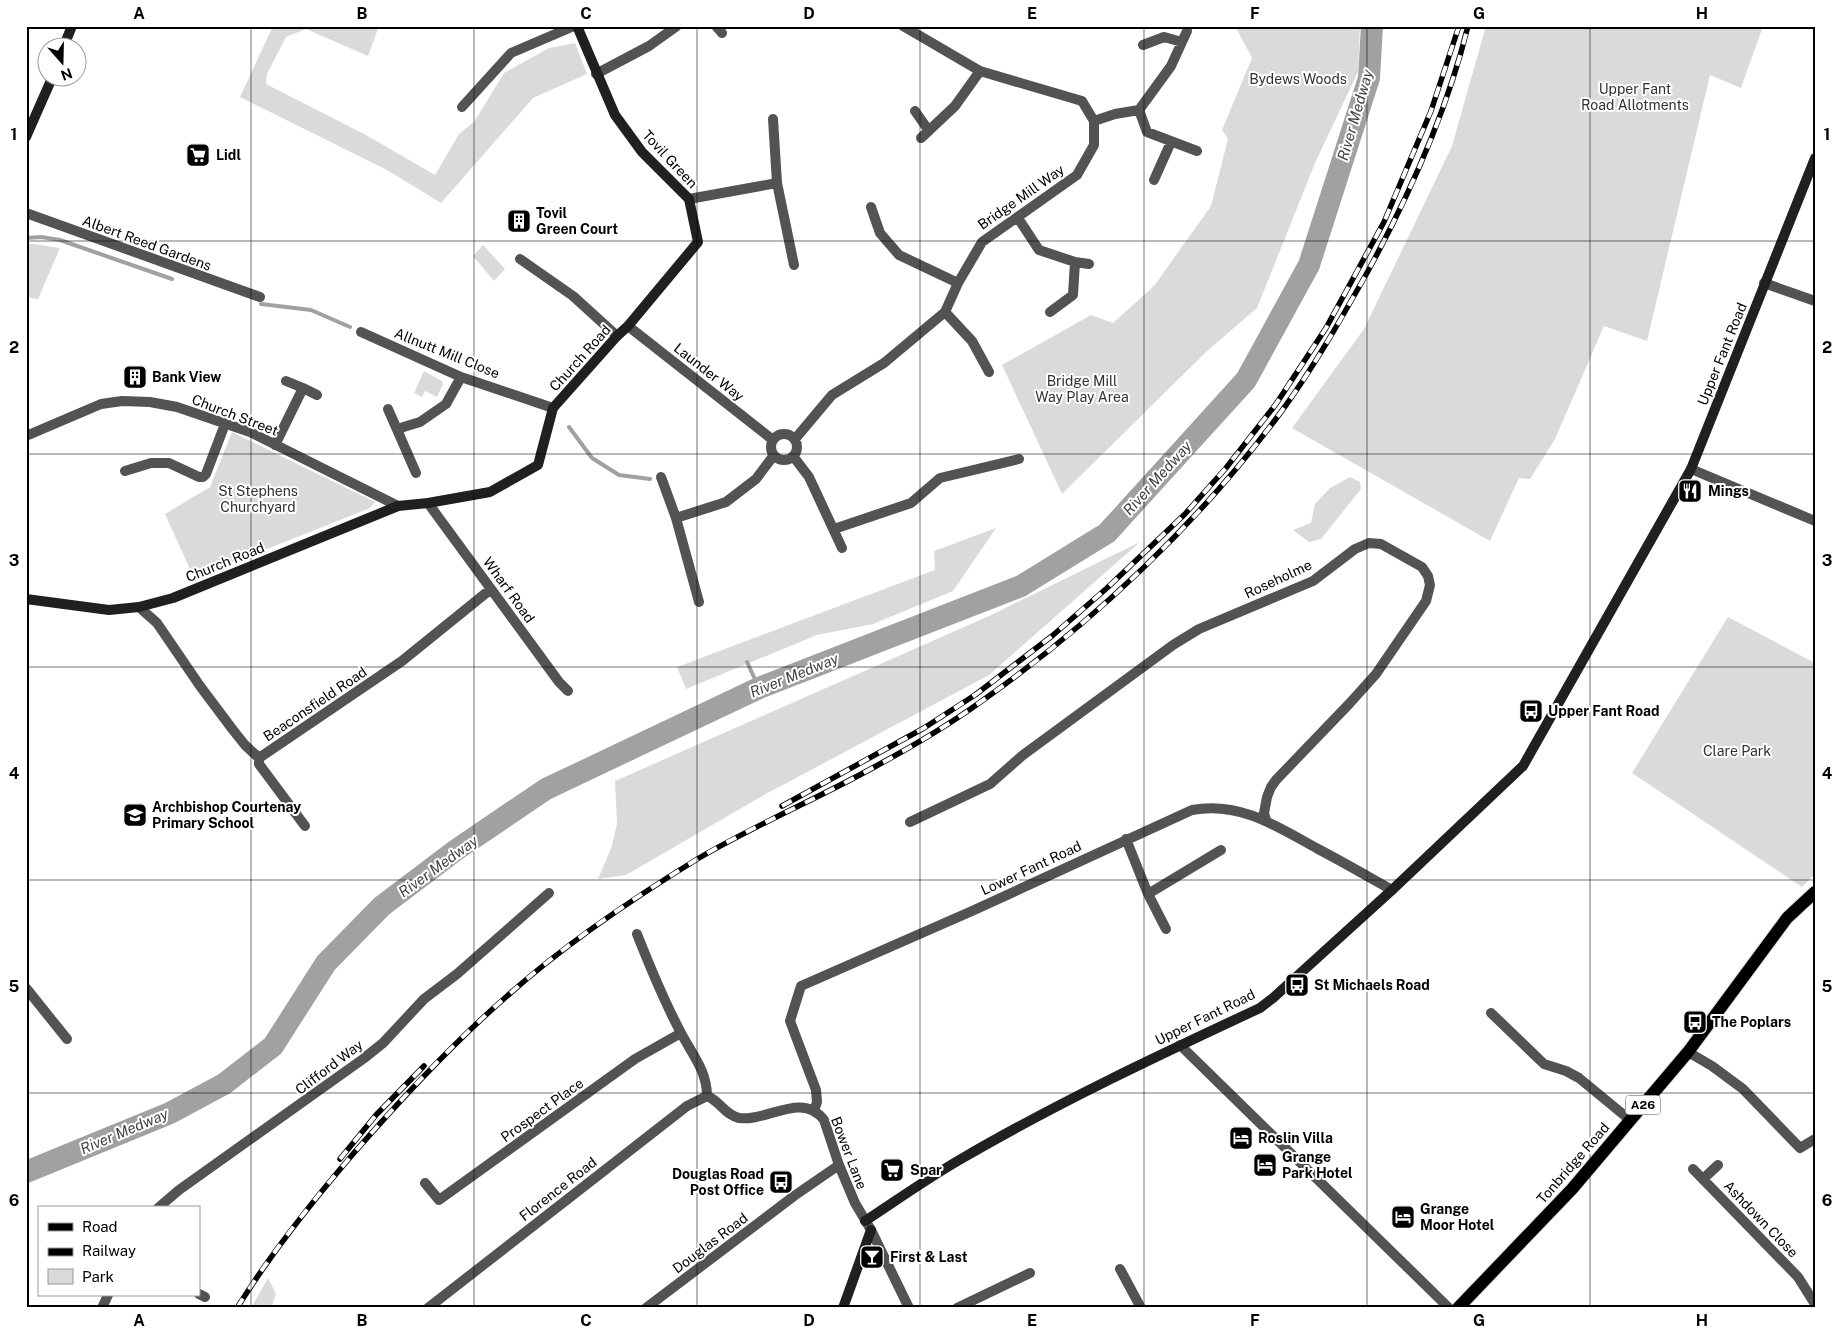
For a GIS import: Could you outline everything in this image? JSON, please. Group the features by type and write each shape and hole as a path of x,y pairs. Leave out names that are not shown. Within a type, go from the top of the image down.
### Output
{"main road":[{"name":"Tonbridge Road","path":"1458,1308 1572,1189 1688,1052 1787,918 1815,892"}],"street":[{"path":"68,38 72,26"},
{"path":"462,107 511,53 576,26"},
{"name":"Tovil Green","path":"576,26 615,115 642,152 689,199 698,242 628,326"},
{"path":"596,74 649,46 677,26"},
{"path":"903,26 980,71 1082,101 1094,121 1115,114 1138,110 1171,66 1187,31"},
{"path":"1143,45 1164,37 1182,42"},
{"path":"921,138 955,106 980,71"},
{"path":"26,137 48,88"},
{"path":"1138,110 1147,132 1197,151"},
{"path":"915,111 929,131"},
{"path":"773,119 777,183 794,265"},
{"name":"Bridge Mill Way","path":"795,439 832,395 884,363 945,312 958,283 982,242 1077,175 1094,145 1094,121"},
{"path":"1154,180 1171,142"},
{"name":"Upper Fant Road","path":"868,1226 961,1159 1101,1084 1260,1008 1392,890 1523,766 1691,469 1815,158"},
{"path":"689,199 777,183"},
{"path":"871,207 880,233 899,254 958,283"},
{"name":"Albert Reed Gardens","path":"26,213 188,270 218,284 260,297"},
{"path":"1018,218 1040,250 1075,262 1089,264"},
{"path":"520,259 573,296 617,336"},
{"path":"1050,312 1073,295 1075,262"},
{"path":"1764,283 1815,302"},
{"path":"945,312 972,341 988,372"},
{"name":"Church Road","path":"26,599 109,610 139,607 173,598 398,506 428,504 490,492 538,465 553,408 628,326"},
{"name":"Launder Way","path":"628,326 773,440"},
{"name":"Allnutt Mill Close","path":"361,332 461,377 553,408"},
{"path":"396,429 420,422 446,404 461,377"},
{"path":"286,381 317,395"},
{"path":"275,445 303,388"},
{"name":"Church Street","path":"26,436 101,404 122,401 150,402 177,407 250,432 398,506"},
{"path":"388,409 416,474"},
{"path":"125,471 151,463 170,463 203,477 206,474 225,424"},
{"path":"783,434 792,436 795,439 797,448 793,456 781,460 774,455 771,448 773,440 783,434"},
{"path":"676,518 726,502 756,479 774,455"},
{"path":"793,456 809,477 842,548"},
{"path":"834,529 911,502 940,478 1019,459"},
{"path":"1691,469 1815,520"},
{"path":"661,477 676,518 699,602"},
{"name":"Wharf Road","path":"428,504 559,682 568,691"},
{"name":"Roseholme","path":"910,822 990,784 1023,755 1173,645 1199,629 1313,581 1355,549 1369,544 1381,544 1422,568 1428,576 1430,585 1426,601 1376,674 1276,780 1267,797 1264,813 1266,820"},
{"name":"Beaconsfield Road","path":"139,607 158,623 200,686 245,745 259,758 402,661 491,589"},
{"path":"259,758 259,764 305,826"},
{"name":"Lower Fant Road","path":"814,1111 817,1102 816,1090 790,1021 801,986 972,911 1192,810 1215,807 1244,812 1266,820 1392,890"},
{"path":"1126,839 1148,894 1166,929"},
{"path":"1148,894 1221,850"},
{"name":"Clifford Way","path":"160,1206 179,1190 383,1043 424,999 457,974 549,893"},
{"path":"637,934 653,974 681,1033 700,1065 707,1084 707,1096"},
{"path":"26,988 67,1039"},
{"path":"1491,1013 1544,1064 1566,1071 1579,1078 1630,1120"},
{"name":"Prospect Place","path":"425,1184 439,1200 635,1059 681,1033"},
{"path":"1180,1046 1449,1308"},
{"path":"1688,1052 1712,1066 1743,1089 1800,1148 1815,1139"},
{"name":"Bower Lane","path":"707,1096 712,1098 729,1114 740,1118 750,1118 786,1108 801,1107 814,1111 824,1120 854,1203 868,1226 909,1308"},
{"name":"Florence Road","path":"428,1308 687,1106 707,1096"},
{"name":"Douglas Road","path":"646,1308 794,1196 839,1165"},
{"name":"Ashdown Close","path":"1704,1179 1718,1165"},
{"name":"Ashdown Close","path":"1693,1169 1798,1277 1815,1304"},
{"path":"843,1308 868,1226"},
{"path":"1120,1269 1141,1308"},
{"path":"957,1308 1030,1273"},
{"path":"102,1308 108,1296"}],"green space":[{"path":"273,26 379,26 368,56 306,29 286,37 267,74 266,84 366,135 435,175 459,134 474,122 504,73 549,48 575,43 587,74 533,98 441,203 387,170 240,97"},
{"name":"Bydews Woods","path":"1235,26 1360,26 1358,72 1315,163 1257,308 1206,352 1062,494 1002,365 1091,315 1113,323 1154,286 1211,206 1228,139 1222,130 1252,58"},
{"name":"Upper Fant Road Allotments","path":"1486,26 1763,26 1741,88 1710,75 1647,341 1604,326 1555,439 1530,479 1519,478 1490,541 1292,428 1364,329 1452,146"},
{"path":"26,243 60,248 38,299 26,297"},
{"path":"483,245 505,269 494,281 473,256"},
{"path":"424,371 442,381 443,384 437,397 425,391 422,397 414,393"},
{"name":"St Stephens Churchyard","path":"232,432 375,502 370,508 194,578 165,514 210,487"},
{"path":"1350,477 1360,482 1361,489 1321,539 1309,542 1293,530 1311,523 1315,504 1330,488"},
{"path":"996,528 953,591 873,624 817,635 686,689 677,667 935,570 934,551"},
{"path":"1140,542 989,675 764,795 626,875 598,879 612,846 617,823 615,781 989,616"},
{"name":"Clare Park","path":"1728,617 1815,663 1815,874 1802,887 1632,773"},
{"path":"268,1278 276,1294 271,1308 251,1308"}],"waterway":[{"name":"River Medway","path":"26,1172 170,1113 224,1084 273,1046 326,963 382,906 456,850 546,789 759,688 1021,586 1107,533 1246,380 1309,265 1369,78 1372,26"},
{"path":"26,238 41,237 60,240 172,279"},
{"path":"261,304 311,310 350,327"},
{"path":"569,427 592,458 619,475 650,479"},
{"path":"747,662 759,688"}],"railway":[{"path":"782,806 924,728 975,695 1052,636 1107,588 1185,514 1226,468 1276,404 1326,328 1384,222 1431,111 1459,26"},
{"path":"237,1308 292,1229 371,1133 446,1053 528,977 600,923 699,858 878,765 967,711 1063,639 1103,605 1179,532 1215,493 1281,412 1316,360 1348,307 1383,242 1426,152 1449,89 1468,26"},
{"path":"340,1159 376,1115 424,1066"}],"place":[{"name":"Lidl","path":"198,155"},
{"name":"Tovil Green Court","path":"519,221"},
{"name":"Bank View","path":"135,377"},
{"name":"Mings","path":"1690,491"},
{"name":"Upper Fant Road","path":"1531,711"},
{"name":"Archbishop Courtenay Primary School","path":"135,815"},
{"name":"St Michaels Road","path":"1297,985"},
{"name":"The Poplars","path":"1695,1022"},
{"name":"Roslin Villa","path":"1241,1138"},
{"name":"Grange Park Hotel","path":"1265,1165"},
{"name":"Spar","path":"892,1170"},
{"name":"Douglas Road Post Office","path":"781,1182"},
{"name":"Grange Moor Hotel","path":"1403,1217"},
{"name":"First & Last","path":"872,1257"}],"park label":[{"name":"Bridge Mill Way Play Area","path":"1082,390"}]}
